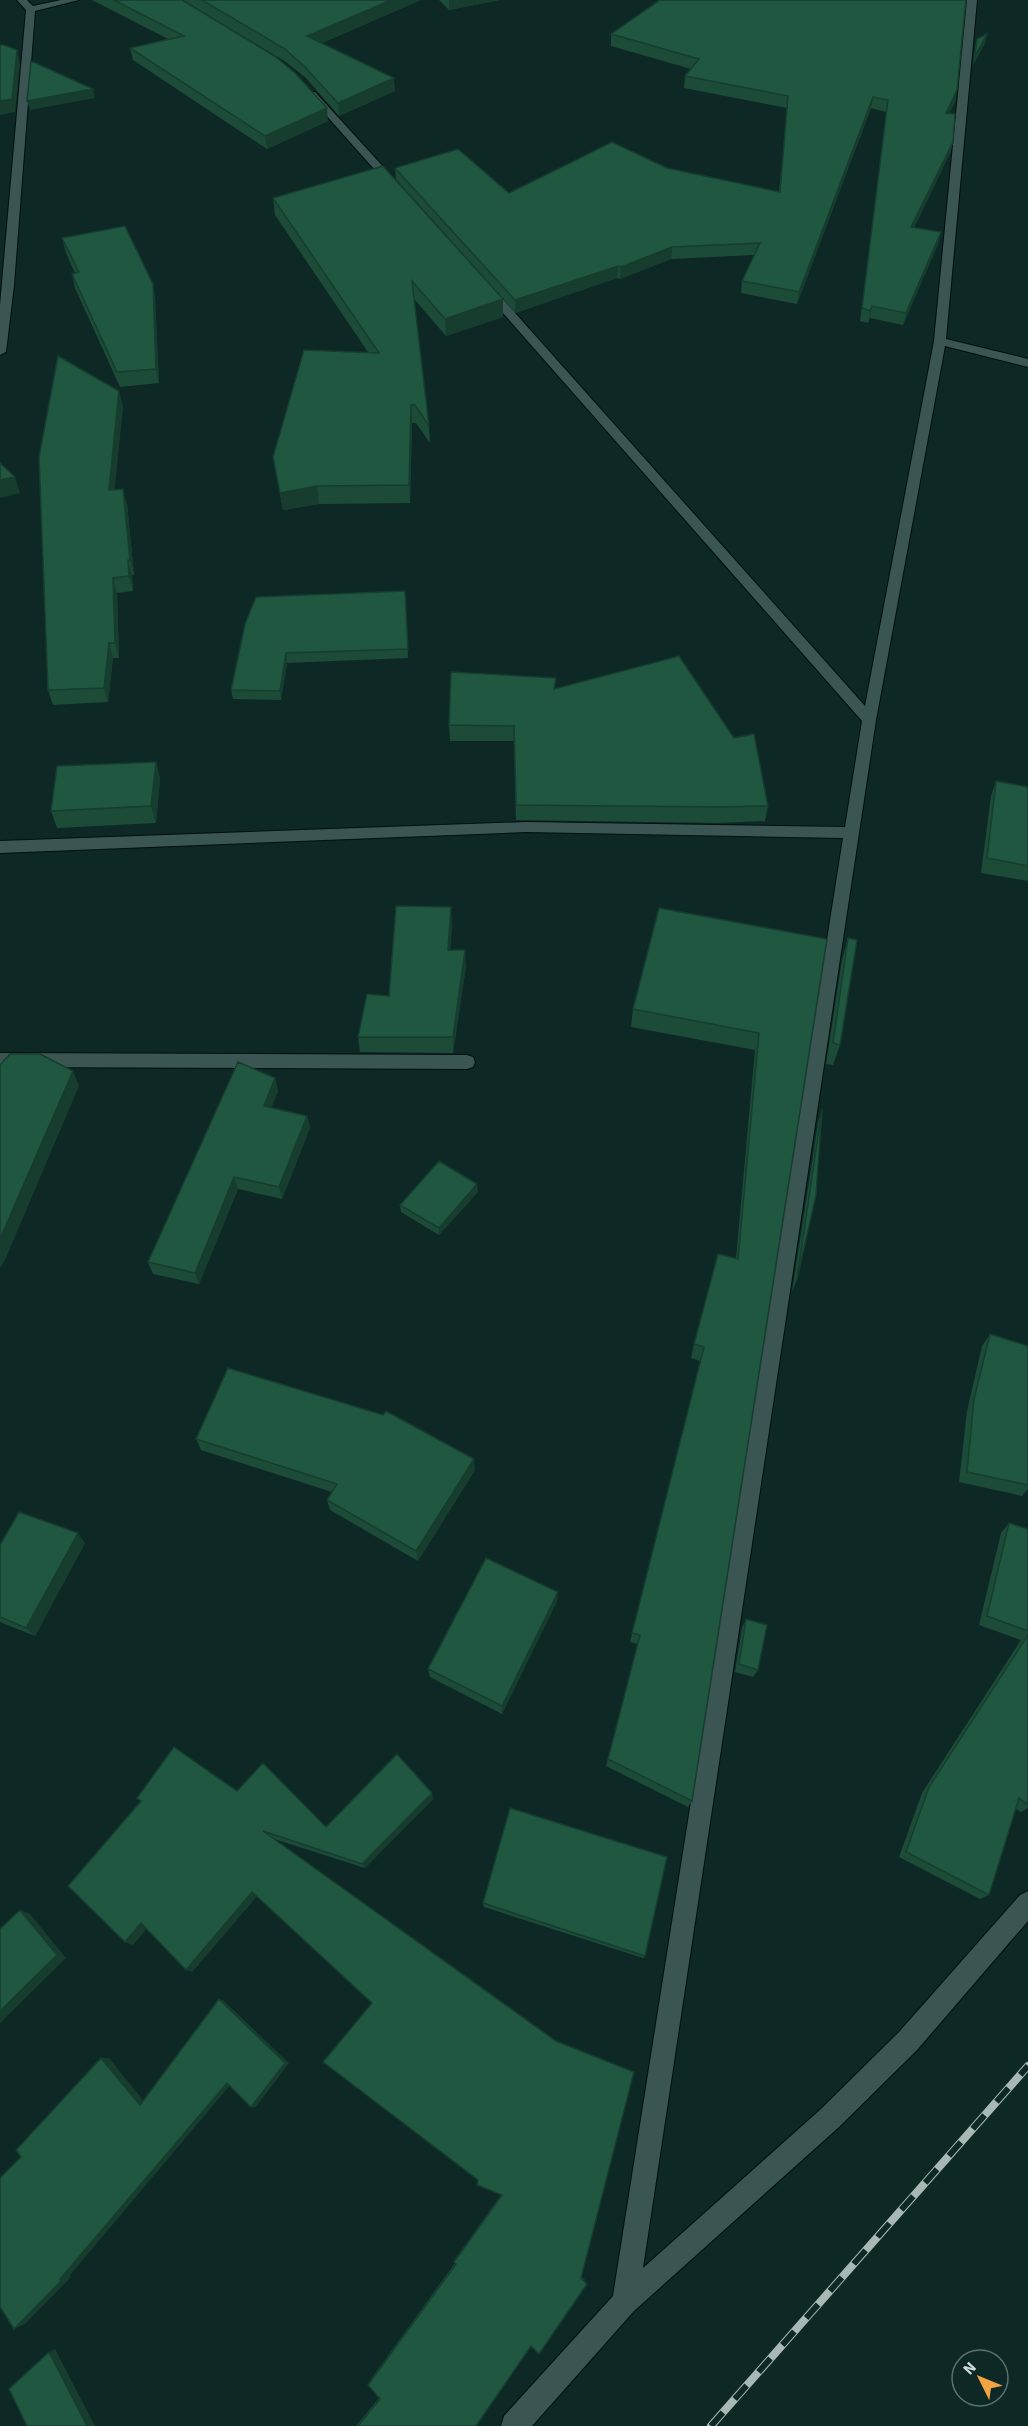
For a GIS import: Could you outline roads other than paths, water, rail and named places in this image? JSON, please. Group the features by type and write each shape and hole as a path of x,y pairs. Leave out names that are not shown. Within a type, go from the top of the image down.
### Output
{"street":[{"path":"22,0 31,9"},
{"path":"31,9 74,0"},
{"path":"626,2302 854,833 869,720 940,341 972,0"},
{"path":"0,352 8,285 22,49 31,9"},
{"path":"301,82 405,198"},
{"path":"477,278 869,720"},
{"path":"940,341 1028,363"},
{"path":"0,847 525,827 854,833"},
{"path":"0,1060 467,1062"},
{"path":"514,2426 626,2302 830,2118 908,2041 1028,1903"}],"railway":[{"path":"711,2426 1028,2066"}]}
